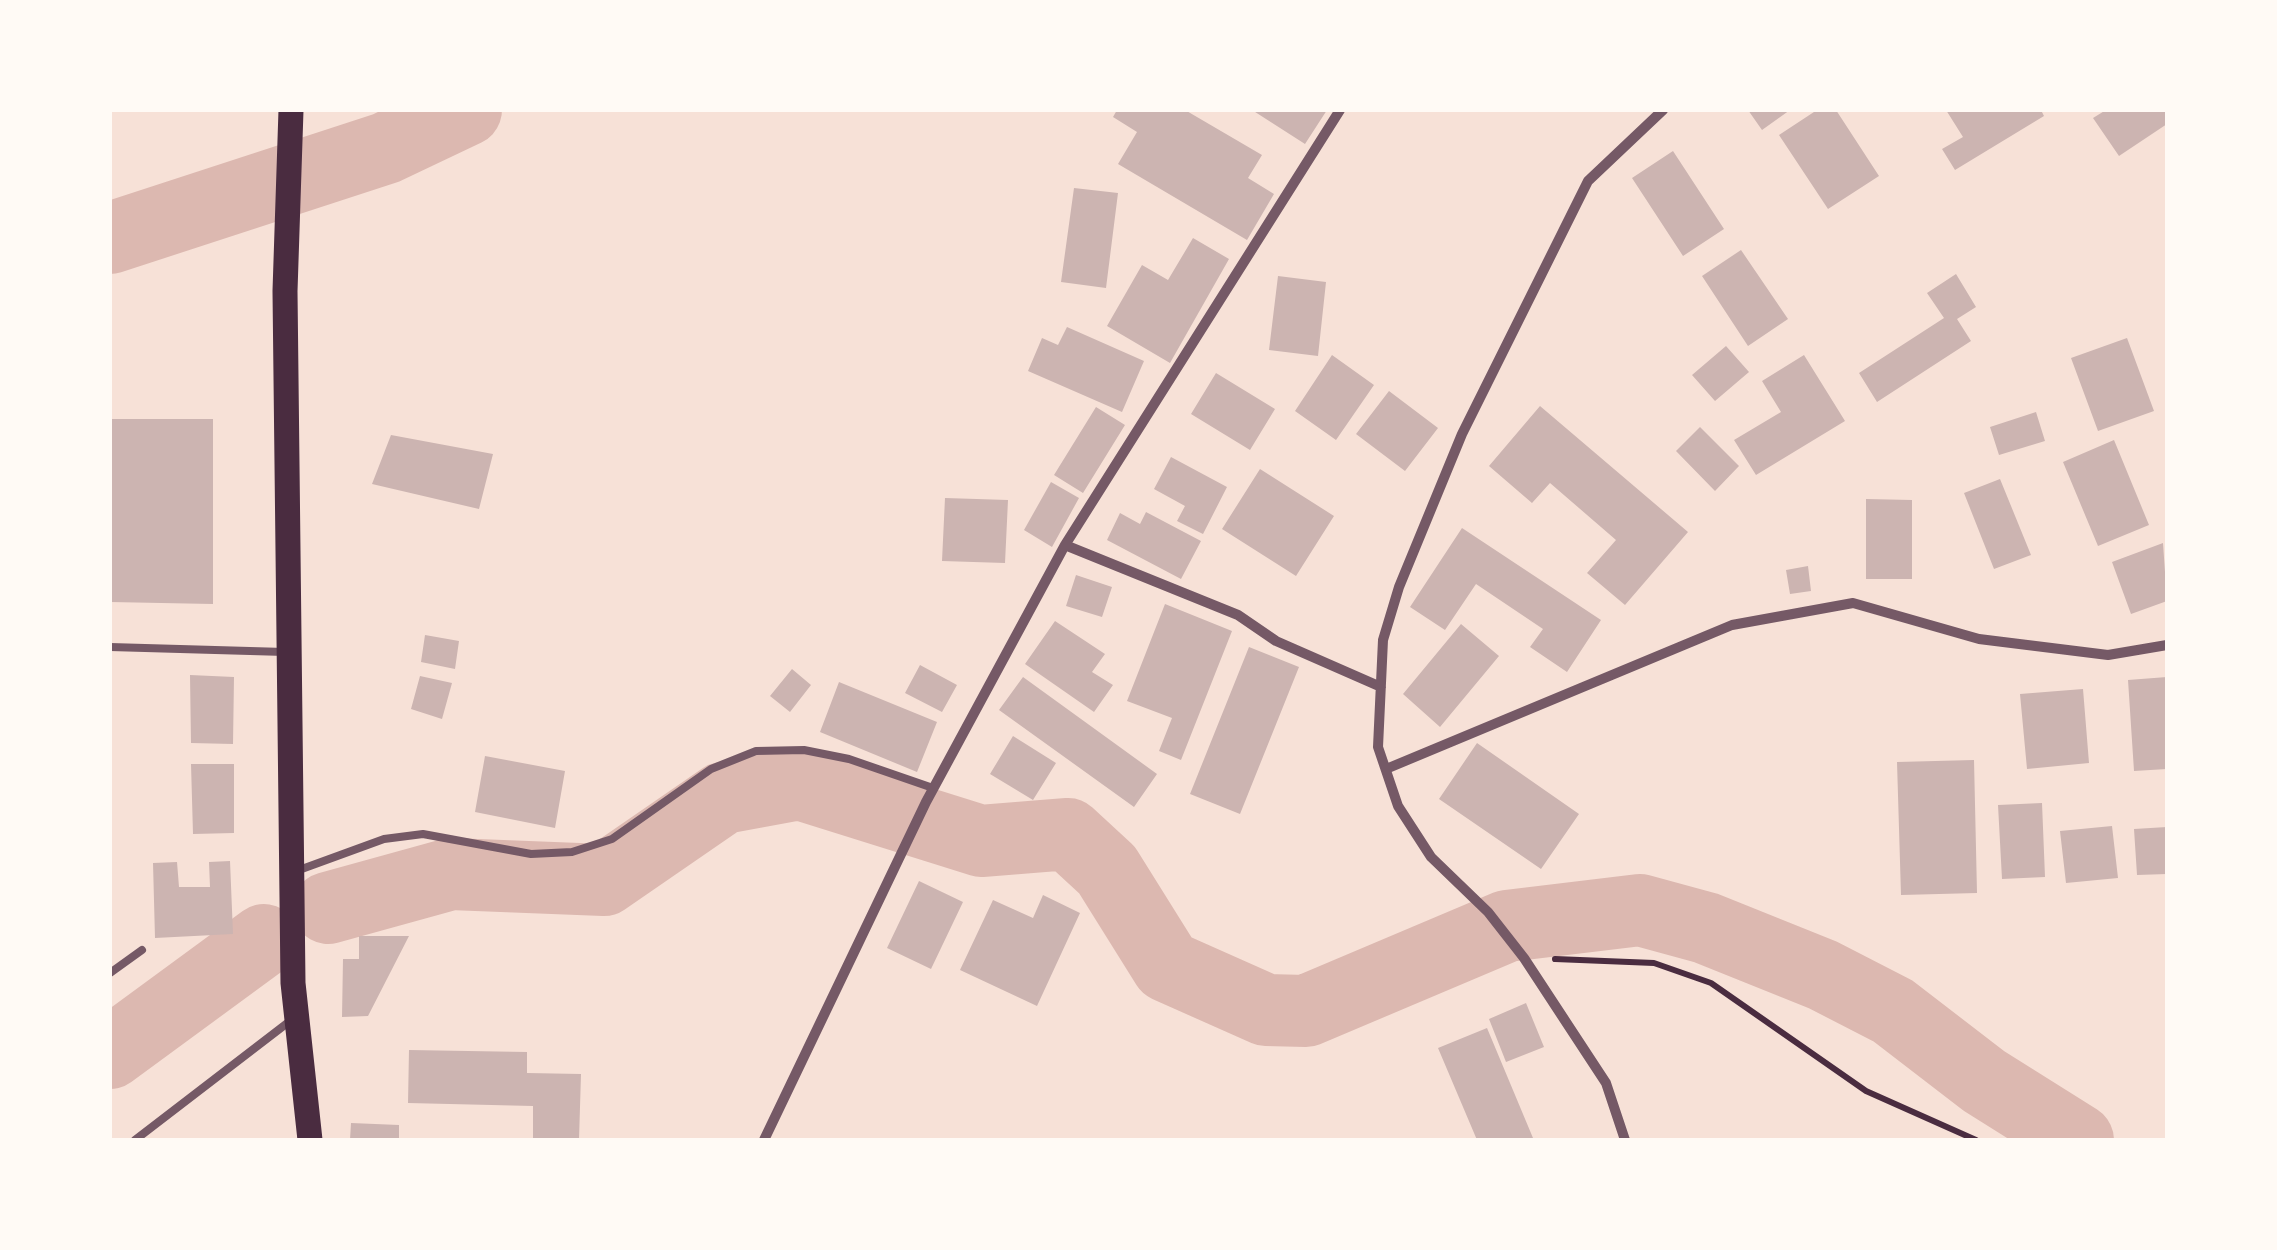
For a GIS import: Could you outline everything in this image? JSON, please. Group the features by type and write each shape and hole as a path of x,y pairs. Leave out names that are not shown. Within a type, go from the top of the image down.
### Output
{"main road":[{"path":"290,110 285,291 292,872 297,1016 310,1140"}],"street":[{"path":"764,1140 933,788 1065,545 1340,110"},
{"path":"1624,1140 1606,1083 1524,958 1488,912 1430,857 1398,806 1378,747 1383,640 1399,587 1462,434 1588,182 1663,110"},
{"path":"1065,545 1238,615 1276,641 1381,687"},
{"path":"1386,769 1732,625 1852,603 1979,639 2108,654 2167,645"}],"lane":[{"path":"110,647 289,652"},
{"path":"292,872 384,838 424,834 531,854 572,852 612,839 710,769 756,752 804,750 850,759 933,788"},
{"path":"110,973 142,950"},
{"path":"136,1140 297,1016"}],"path":[{"path":"1524,958 1654,963 1711,983 1866,1090 1976,1140"}],"building":[{"path":"1117,110 1185,110 1262,155 1248,178 1274,194 1247,240 1118,164 1137,132 1113,117"},
{"path":"1252,110 1327,110 1305,144"},
{"path":"1748,110 1790,110 1762,130"},
{"path":"1817,110 1836,110 1879,176 1828,209 1779,135"},
{"path":"1946,110 2041,110 2044,116 1955,170 1942,149 1963,137"},
{"path":"2106,110 2167,110 2167,124 2119,156 2093,118"},
{"path":"1673,151 1724,229 1683,256 1632,178"},
{"path":"1074,188 1118,193 1106,288 1061,282"},
{"path":"1193,238 1229,259 1170,363 1107,326 1142,265 1168,280"},
{"path":"1741,250 1788,319 1748,346 1702,276"},
{"path":"1956,274 1976,307 1957,319 1971,341 1877,402 1859,373 1944,318 1927,293"},
{"path":"1278,276 1326,282 1318,356 1269,350"},
{"path":"1067,327 1144,361 1122,412 1028,371 1042,338 1058,345"},
{"path":"2127,338 2154,411 2098,431 2071,358"},
{"path":"1726,346 1749,372 1715,401 1692,375"},
{"path":"1332,355 1374,385 1336,440 1295,411"},
{"path":"1804,355 1845,421 1756,475 1734,440 1781,412 1762,381"},
{"path":"1216,373 1275,409 1250,450 1191,414"},
{"path":"1389,391 1438,428 1405,471 1356,434"},
{"path":"1540,406 1688,532 1625,605 1587,573 1616,540 1550,483 1532,503 1489,466"},
{"path":"1096,407 1125,425 1083,493 1054,475"},
{"path":"2036,412 2045,441 1999,455 1990,427"},
{"path":"110,419 213,419 213,604 110,602"},
{"path":"1700,427 1739,466 1715,491 1676,451"},
{"path":"391,435 493,454 479,509 372,484"},
{"path":"2114,440 2149,525 2098,546 2063,462"},
{"path":"1171,457 1227,487 1203,534 1177,521 1185,506 1154,489"},
{"path":"1260,469 1334,516 1296,576 1222,529"},
{"path":"2000,479 2031,555 1994,569 1964,493"},
{"path":"1051,482 1079,498 1052,547 1024,530"},
{"path":"945,498 1008,500 1005,563 942,561"},
{"path":"1866,499 1912,500 1912,579 1866,579"},
{"path":"1146,512 1201,541 1181,579 1107,540 1120,513 1140,524"},
{"path":"1462,528 1601,620 1567,672 1530,647 1543,629 1476,584 1445,630 1410,607"},
{"path":"2163,543 2167,601 2131,614 2112,562"},
{"path":"1808,566 1811,591 1790,594 1786,570"},
{"path":"1076,575 1112,587 1102,617 1066,606"},
{"path":"1165,604 1232,631 1181,760 1159,751 1172,718 1127,701"},
{"path":"1055,621 1105,654 1092,672 1113,685 1094,712 1025,664"},
{"path":"1461,624 1499,656 1440,727 1403,694"},
{"path":"425,635 459,641 455,669 421,662"},
{"path":"1249,647 1299,667 1240,814 1190,794"},
{"path":"920,665 957,685 942,712 905,693"},
{"path":"792,669 811,685 790,712 770,696"},
{"path":"190,675 234,677 233,744 191,743"},
{"path":"420,676 452,683 442,719 411,709"},
{"path":"1023,677 1157,774 1134,807 999,710"},
{"path":"2167,677 2167,769 2134,771 2128,680"},
{"path":"839,682 937,722 917,772 820,732"},
{"path":"2083,689 2089,763 2027,769 2020,694"},
{"path":"1013,736 1056,763 1033,800 990,774"},
{"path":"1477,743 1579,814 1541,869 1439,799"},
{"path":"485,756 565,771 555,828 475,812"},
{"path":"1974,760 1977,893 1901,895 1897,762"},
{"path":"191,764 234,764 234,833 193,834"},
{"path":"2042,803 2045,877 2002,879 1998,805"},
{"path":"2112,826 2118,878 2066,883 2060,831"},
{"path":"2167,827 2167,874 2137,875 2134,829"},
{"path":"230,861 233,934 155,938 153,863 177,862 179,887 210,887 209,862"},
{"path":"919,881 963,902 931,969 887,948"},
{"path":"1043,895 1080,913 1037,1006 960,970 993,900 1033,918"},
{"path":"359,936 409,936 368,1016 342,1017 343,959 359,959"},
{"path":"1526,1003 1544,1047 1506,1062 1489,1019"},
{"path":"1487,1028 1533,1138 1477,1140 1438,1048"},
{"path":"409,1050 527,1052 527,1073 581,1074 579,1140 533,1140 533,1106 408,1103"},
{"path":"351,1123 399,1125 399,1140 350,1140"}],"waterway":[{"path":"110,238 386,148 466,110"},
{"path":"328,908 451,874 604,880 723,798 799,784 981,841 1068,834 1107,870 1167,966 1266,1010 1306,1011 1507,926 1640,910 1706,928 1823,975 1893,1011 1984,1081 2078,1140"},
{"path":"110,1053 264,940"}]}
